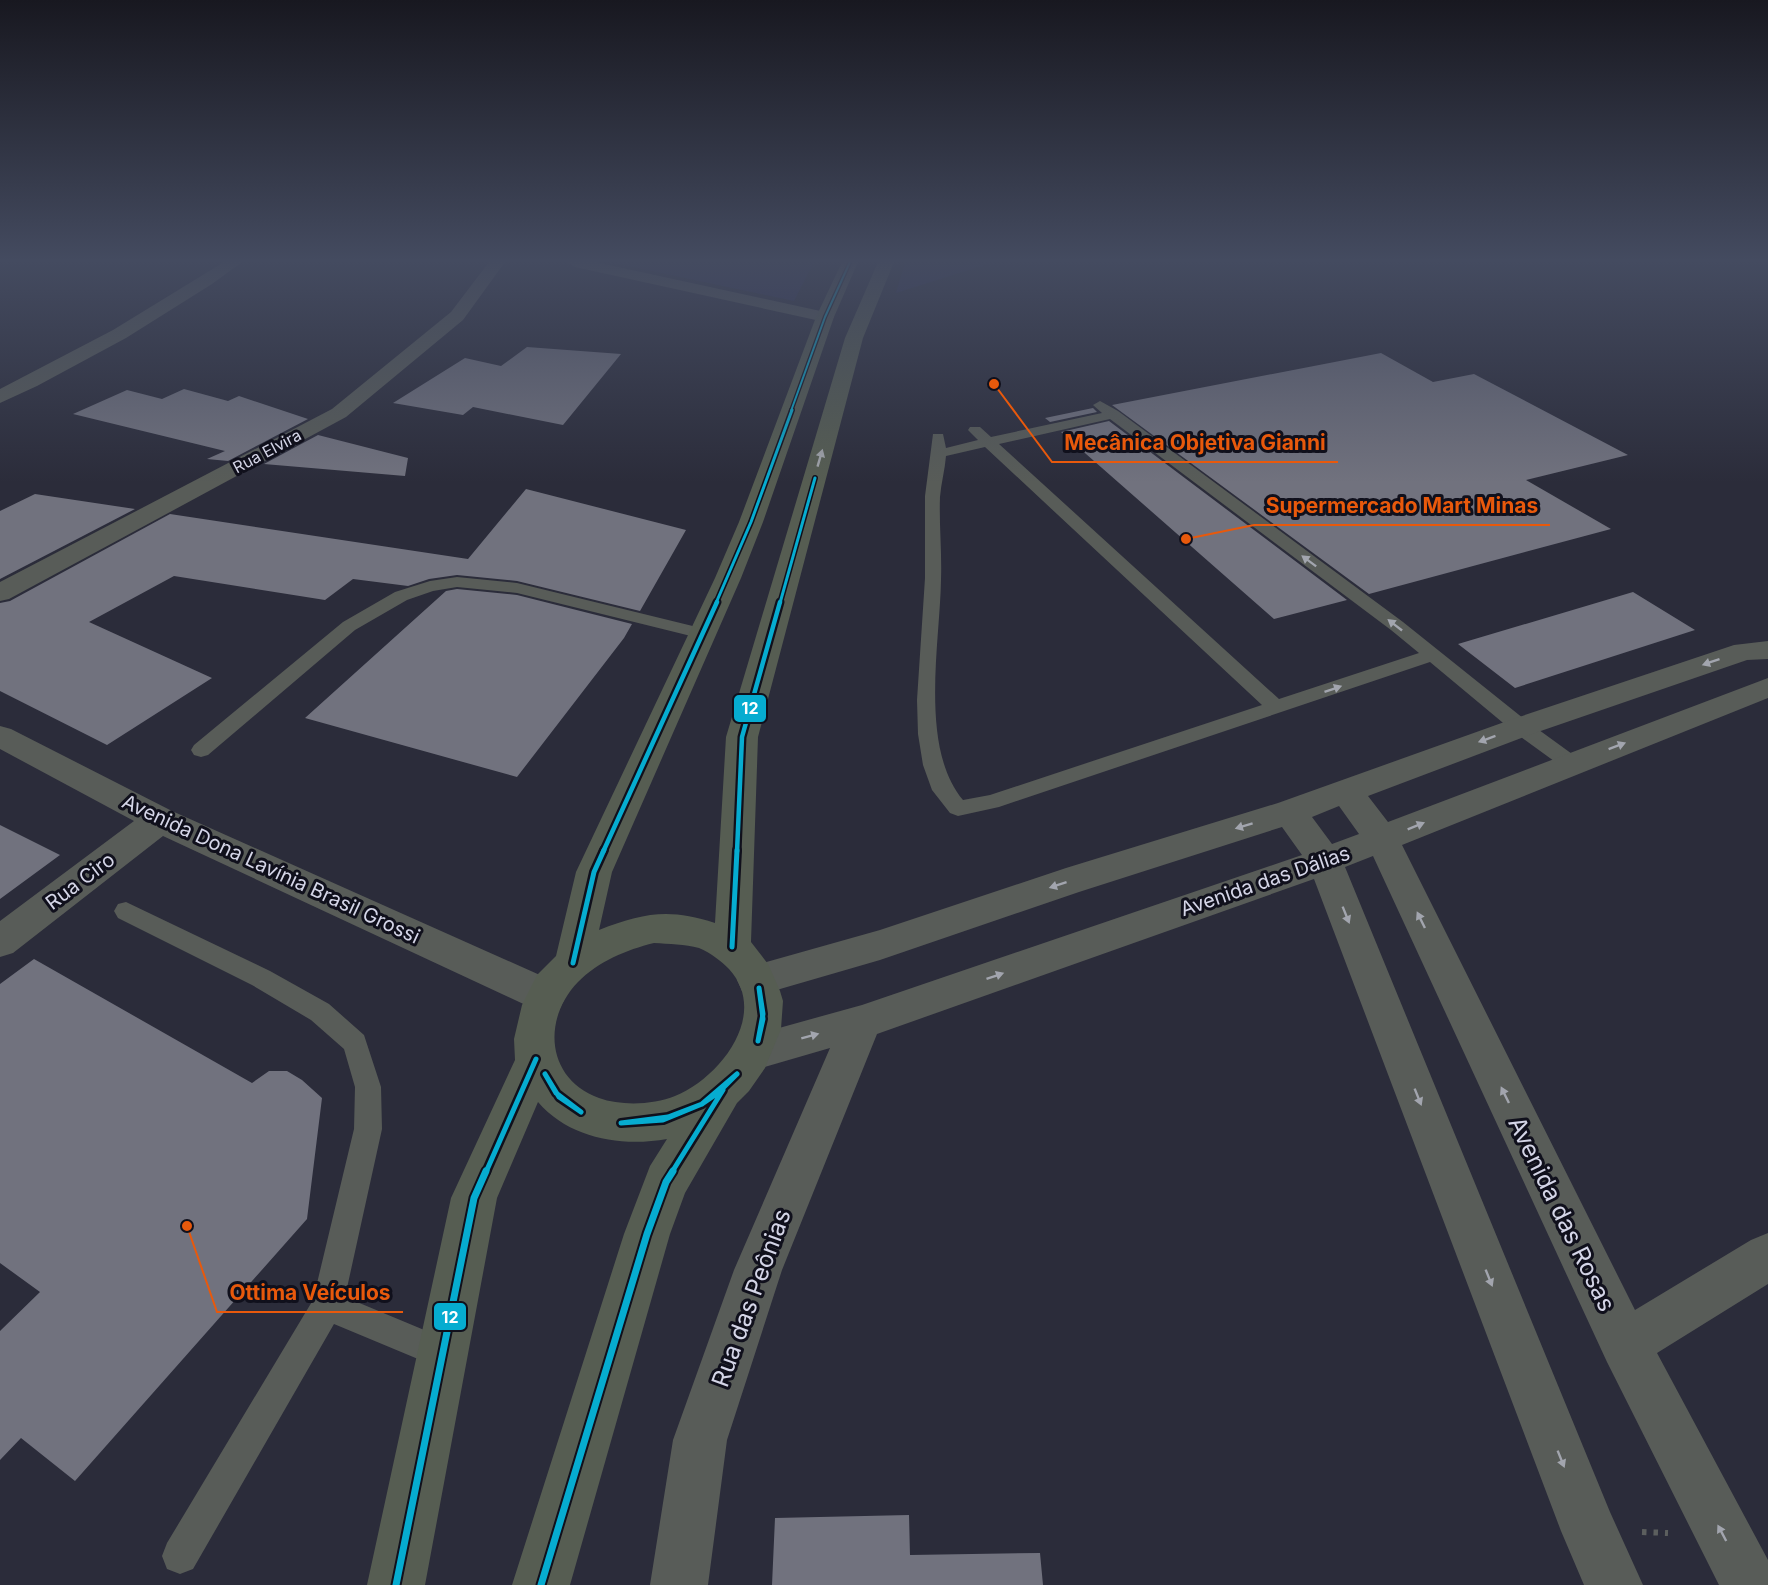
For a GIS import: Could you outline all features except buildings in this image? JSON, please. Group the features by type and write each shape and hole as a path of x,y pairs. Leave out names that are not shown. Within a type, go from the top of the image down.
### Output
{"main road":[{"path":"573,963 594,872 703,634 751,522 818,336"},
{"path":"732,947 742,737 855,336"},
{"path":"541,1585 651,1223 666,1182 723,1090 754,1052 763,1014 762,995 749,965 732,947 682,928 654,928 625,934 597,946 573,963 553,984 546,996 538,1017 534,1038 536,1059 550,1088 576,1110 610,1122 650,1122 689,1111 723,1090"},
{"path":"396,1585 474,1198 536,1059"}],"street":[{"path":"0,397 116,336"},
{"name":"Rua Elvira","path":"0,593 339,413 433,336"},
{"path":"756,980 880,945 1066,882 1290,812 1521,727 1744,651 1768,650"},
{"name":"Avenida das Dálias","path":"754,1052 862,1022 1325,861 1768,687"},
{"name":"Avenida Dona Lavínia Brasil Grossi","path":"0,736 160,820 546,996"},
{"name":"Avenida das Rosas","path":"1345,790 1382,839 1625,1344 1750,1585"},
{"path":"1290,812 1325,861 1590,1531 1614,1585"},
{"name":"Rua Ciro","path":"0,942 160,820"},
{"name":"Rua das Peônias","path":"679,1585 700,1440 758,1270 862,1022"},
{"path":"1625,1344 1768,1257"}],"lane":[{"path":"1100,405 1432,655 1521,727 1572,764"},
{"path":"1113,414 988,443 939,445 933,493 933,578 926,691 932,753 939,784 948,801 958,808 992,802 1432,655"},
{"path":"975,430 1277,708"},
{"path":"201,750 349,626 401,596 430,585 457,582 517,588 703,634"},
{"path":"126,910 261,978 320,1012 355,1043 368,1087 368,1129 327,1306 180,1556"},
{"path":"327,1306 442,1353"}],"path":[{"path":"1590,1531 1723,1534"}],"transit line":[{"name":"12","path":"573,963 594,872 728,578 751,522 818,336"},
{"name":"12","path":"732,947 742,737 815,478"},
{"name":"12","path":"758,1041 763,1019 759,988"},
{"name":"12","path":"758,1041 763,1014 763,1001 759,988"},
{"name":"12","path":"396,1585 474,1198 536,1059"},
{"name":"12","path":"545,1074 556,1093 581,1112"},
{"name":"12","path":"545,1074 559,1097 569,1106 581,1112"},
{"name":"12","path":"702,1104 737,1074"},
{"name":"12","path":"702,1104 718,1093 737,1074"},
{"name":"12","path":"541,1585 647,1234 666,1182 723,1090"},
{"name":"12","path":"621,1123 663,1120 702,1104"},
{"name":"12","path":"621,1123 668,1117 702,1104"}],"place":[{"name":"Mecânica Objetiva Gianni","path":"994,384"},
{"name":"Supermercado Mart Minas","path":"1186,539"},
{"name":"Ottima Veículos","path":"187,1226"}]}
